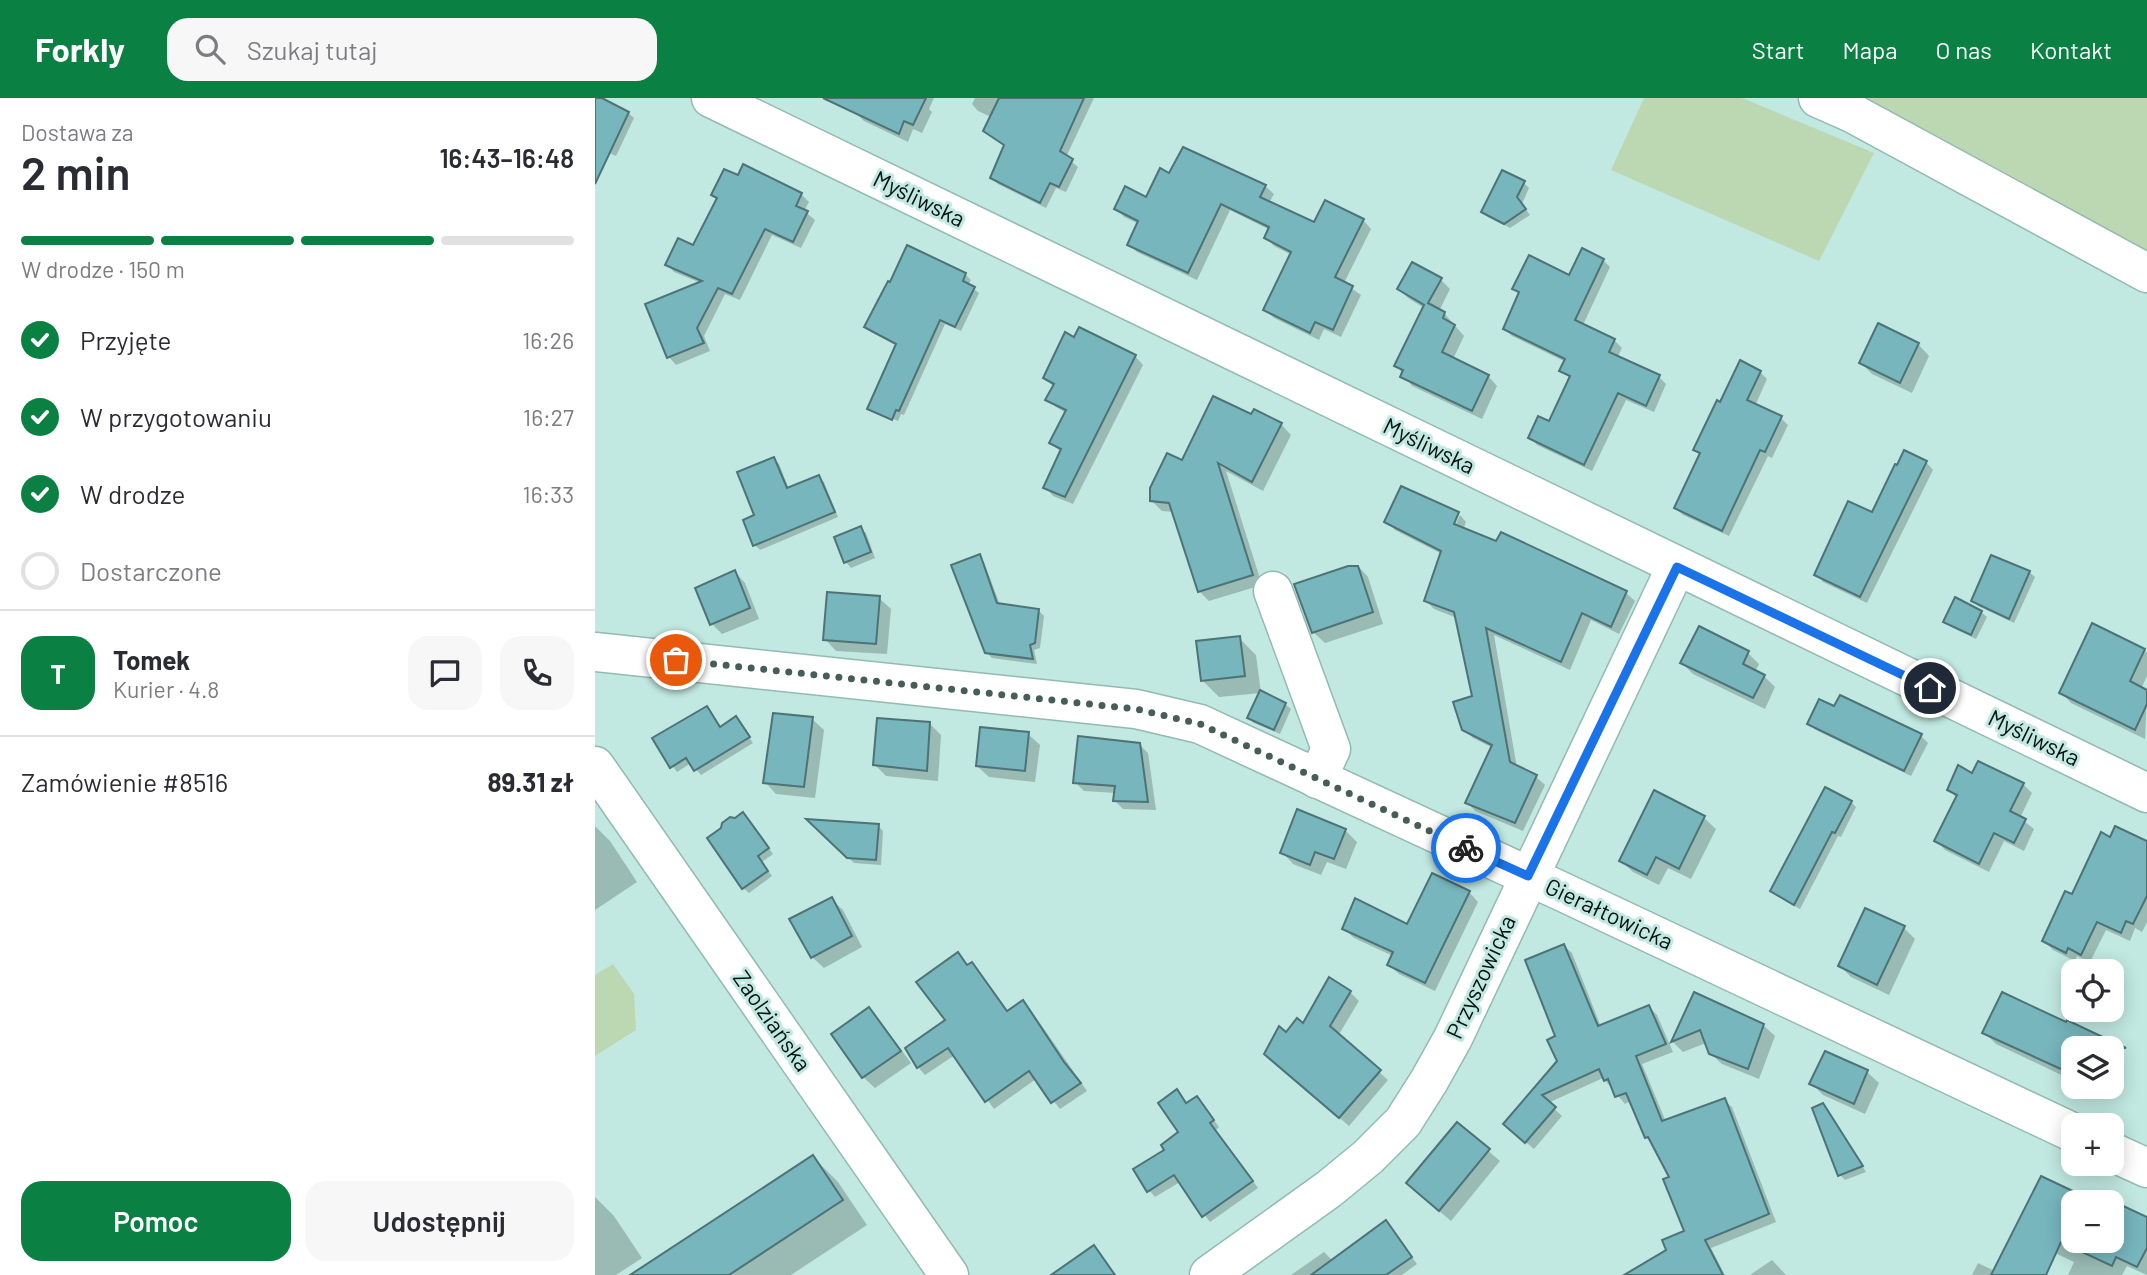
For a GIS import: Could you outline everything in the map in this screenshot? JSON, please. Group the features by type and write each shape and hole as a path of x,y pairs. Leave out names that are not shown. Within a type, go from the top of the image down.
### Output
{"street":[{"name":"Myśliwska","path":"711,98 2147,793"},
{"path":"1818,98 1852,113 2147,273"},
{"name":"Przyszowicka","path":"1209,1275 1329,1189 1368,1157 1403,1122 1453,1038 1677,567"},
{"path":"1273,591 1331,749 1317,779"},
{"name":"Gierałtowicka","path":"595,652 1136,709 1200,724 2061,1127"},
{"name":"Zaolziańska","path":"595,766 949,1275"},
{"path":"2124,1157 2147,1168"}],"green space":[{"path":"1644,98 1742,98 1874,153 1819,261 1611,170"},
{"path":"1861,98 2147,98 2147,251"},
{"path":"613,964 634,994 636,1030 595,1056 595,975"}],"building":[{"path":"595,98 602,98 629,112 595,184"},
{"path":"823,98 926,98 913,125 904,121 899,134"},
{"path":"999,98 1084,98 1060,151 1073,159 1059,187 1050,183 1040,203 990,178 1004,145 983,131"},
{"path":"1183,147 1266,185 1260,197 1314,222 1325,200 1364,219 1335,277 1353,286 1333,330 1315,322 1310,333 1263,310 1291,252 1264,238 1269,227 1221,204 1188,273 1127,245 1138,221 1114,209 1125,186 1146,197 1160,168 1169,173"},
{"path":"743,164 802,193 796,206 808,211 793,242 765,229 732,294 718,288 697,328 704,343 667,358 645,304 702,281 665,265 678,238 693,245 717,198 711,195 724,169 738,175"},
{"path":"1502,170 1525,181 1517,197 1526,209 1504,224 1481,212"},
{"path":"907,245 966,273 963,281 975,287 955,327 940,320 899,411 896,410 892,420 867,409 896,344 864,327 888,281 890,282"},
{"path":"1582,248 1604,259 1575,320 1615,339 1609,352 1660,375 1646,406 1618,393 1584,465 1528,438 1538,416 1549,421 1570,376 1559,371 1565,359 1503,329 1519,292 1512,289 1529,255 1569,275"},
{"path":"1412,262 1442,278 1428,303 1445,312 1443,318 1455,325 1442,352 1489,375 1472,411 1400,377 1403,370 1394,366 1424,305 1397,289"},
{"path":"1878,323 1919,343 1900,383 1859,363"},
{"path":"1079,327 1136,355 1065,497 1043,488 1061,449 1049,443 1066,410 1045,400 1054,384 1043,378 1065,332 1074,337"},
{"path":"1740,360 1761,371 1747,400 1782,416 1765,452 1760,450 1722,531 1674,508 1700,453 1693,450"},
{"path":"1213,396 1251,414 1254,409 1282,423 1252,482 1218,463 1253,575 1198,592 1169,503 1150,501 1150,488 1167,453 1182,460"},
{"path":"1904,450 1927,461 1860,597 1814,575 1848,501 1872,512"},
{"path":"774,457 787,488 819,475 835,512 753,546 743,520 754,515 737,472"},
{"path":"1401,486 1459,512 1454,524 1496,541 1501,532 1627,591 1611,627 1582,613 1561,662 1486,628 1510,762 1537,775 1515,823 1465,803 1492,745 1462,730 1453,702 1472,696 1454,612 1424,601 1441,551 1384,522"},
{"path":"861,526 871,552 844,563 834,537"},
{"path":"980,554 997,603 1039,609 1035,643 1030,645 1033,659 985,653 951,565"},
{"path":"1991,555 2030,571 2009,619 1971,601"},
{"path":"1348,566 1358,566 1373,612 1312,633 1294,584"},
{"path":"735,570 750,608 710,625 695,588"},
{"path":"827,592 880,596 876,644 823,640"},
{"path":"1955,597 1982,611 1971,635 1943,622"},
{"path":"2092,623 2145,649 2130,681 2147,690 2147,704 2135,730 2059,693"},
{"path":"1699,626 1749,651 1743,664 1765,675 1753,698 1680,663"},
{"path":"1240,636 1245,676 1201,681 1196,641"},
{"path":"1260,690 1286,703 1274,730 1247,718"},
{"path":"1840,695 1922,734 1904,771 1807,724 1819,699 1834,706"},
{"path":"707,706 720,727 736,716 750,737 694,771 686,758 670,768 652,738"},
{"path":"773,713 813,717 804,787 763,783"},
{"path":"877,718 930,722 927,771 873,765"},
{"path":"980,727 1029,732 1025,771 976,766"},
{"path":"1078,736 1140,743 1148,802 1113,801 1115,786 1073,783"},
{"path":"1978,761 2024,783 2010,811 2026,819 2014,843 1994,833 1979,864 1934,841 1957,795 1947,790 1958,765 1972,773"},
{"path":"1825,787 1852,801 1835,833 1832,832 1794,905 1770,891"},
{"path":"1654,790 1705,816 1679,869 1656,857 1647,875 1619,861"},
{"path":"1297,809 1346,829 1334,859 1315,852 1310,865 1280,853"},
{"path":"743,812 769,848 758,856 768,871 742,889 707,838 730,817 735,818"},
{"path":"806,819 879,824 876,860 847,858"},
{"path":"2115,826 2147,841 2147,896 2133,924 2126,921 2121,933 2097,922 2081,955 2068,948 2066,953 2042,941 2065,891 2072,894 2101,832 2110,837"},
{"path":"1432,873 1470,891 1425,983 1387,965 1393,952 1342,929 1355,898 1407,924"},
{"path":"832,897 852,936 811,958 789,919"},
{"path":"1865,908 1905,926 1877,985 1838,966"},
{"path":"1564,944 1598,1026 1649,1005 1666,1044 1636,1056 1662,1121 1725,1098 1769,1214 1705,1240 1723,1275 1624,1275 1666,1250 1662,1240 1684,1231 1663,1179 1669,1177 1648,1137 1645,1138 1626,1093 1615,1097 1608,1079 1604,1081 1599,1069 1542,1095 1556,1107 1525,1143 1503,1124 1557,1061 1547,1040 1555,1036 1525,960"},
{"path":"958,952 967,965 972,962 1007,1011 1023,1000 1081,1083 1051,1103 1029,1071 985,1102 948,1048 917,1068 905,1048 945,1020 916,982"},
{"path":"1329,977 1351,991 1330,1026 1381,1070 1339,1118 1264,1054 1279,1026 1286,1032 1297,1018 1303,1023"},
{"path":"1694,992 1764,1024 1748,1069 1709,1054 1700,1030 1671,1042"},
{"path":"2002,992 2061,1022 2071,1022 2101,1036 2061,1036 2061,1069 1982,1033"},
{"path":"869,1007 901,1051 862,1078 831,1034"},
{"path":"1825,1051 1868,1070 1854,1104 1809,1084"},
{"path":"1177,1089 1186,1103 1197,1096 1214,1120 1210,1123 1253,1181 1202,1217 1174,1175 1147,1192 1133,1169 1164,1150 1161,1145 1178,1132 1158,1103"},
{"path":"1823,1103 1863,1166 1838,1176 1812,1108"},
{"path":"1457,1122 1490,1149 1439,1211 1406,1183"},
{"path":"813,1155 843,1200 729,1275 630,1275"},
{"path":"2041,1176 2071,1190 2061,1190 2061,1242 2046,1275 1991,1275"},
{"path":"2124,1206 2147,1217 2147,1248 2137,1267 2116,1257 2112,1266 2084,1253 2124,1253"},
{"path":"1386,1220 1412,1257 1386,1275 1311,1275"},
{"path":"1094,1245 1115,1275 1051,1275"}],"way so far":[{"path":"676,660 1136,709 1200,724 1466,848"}],"route":[{"path":"1466,848 1528,876 1677,567 1930,688"}]}
